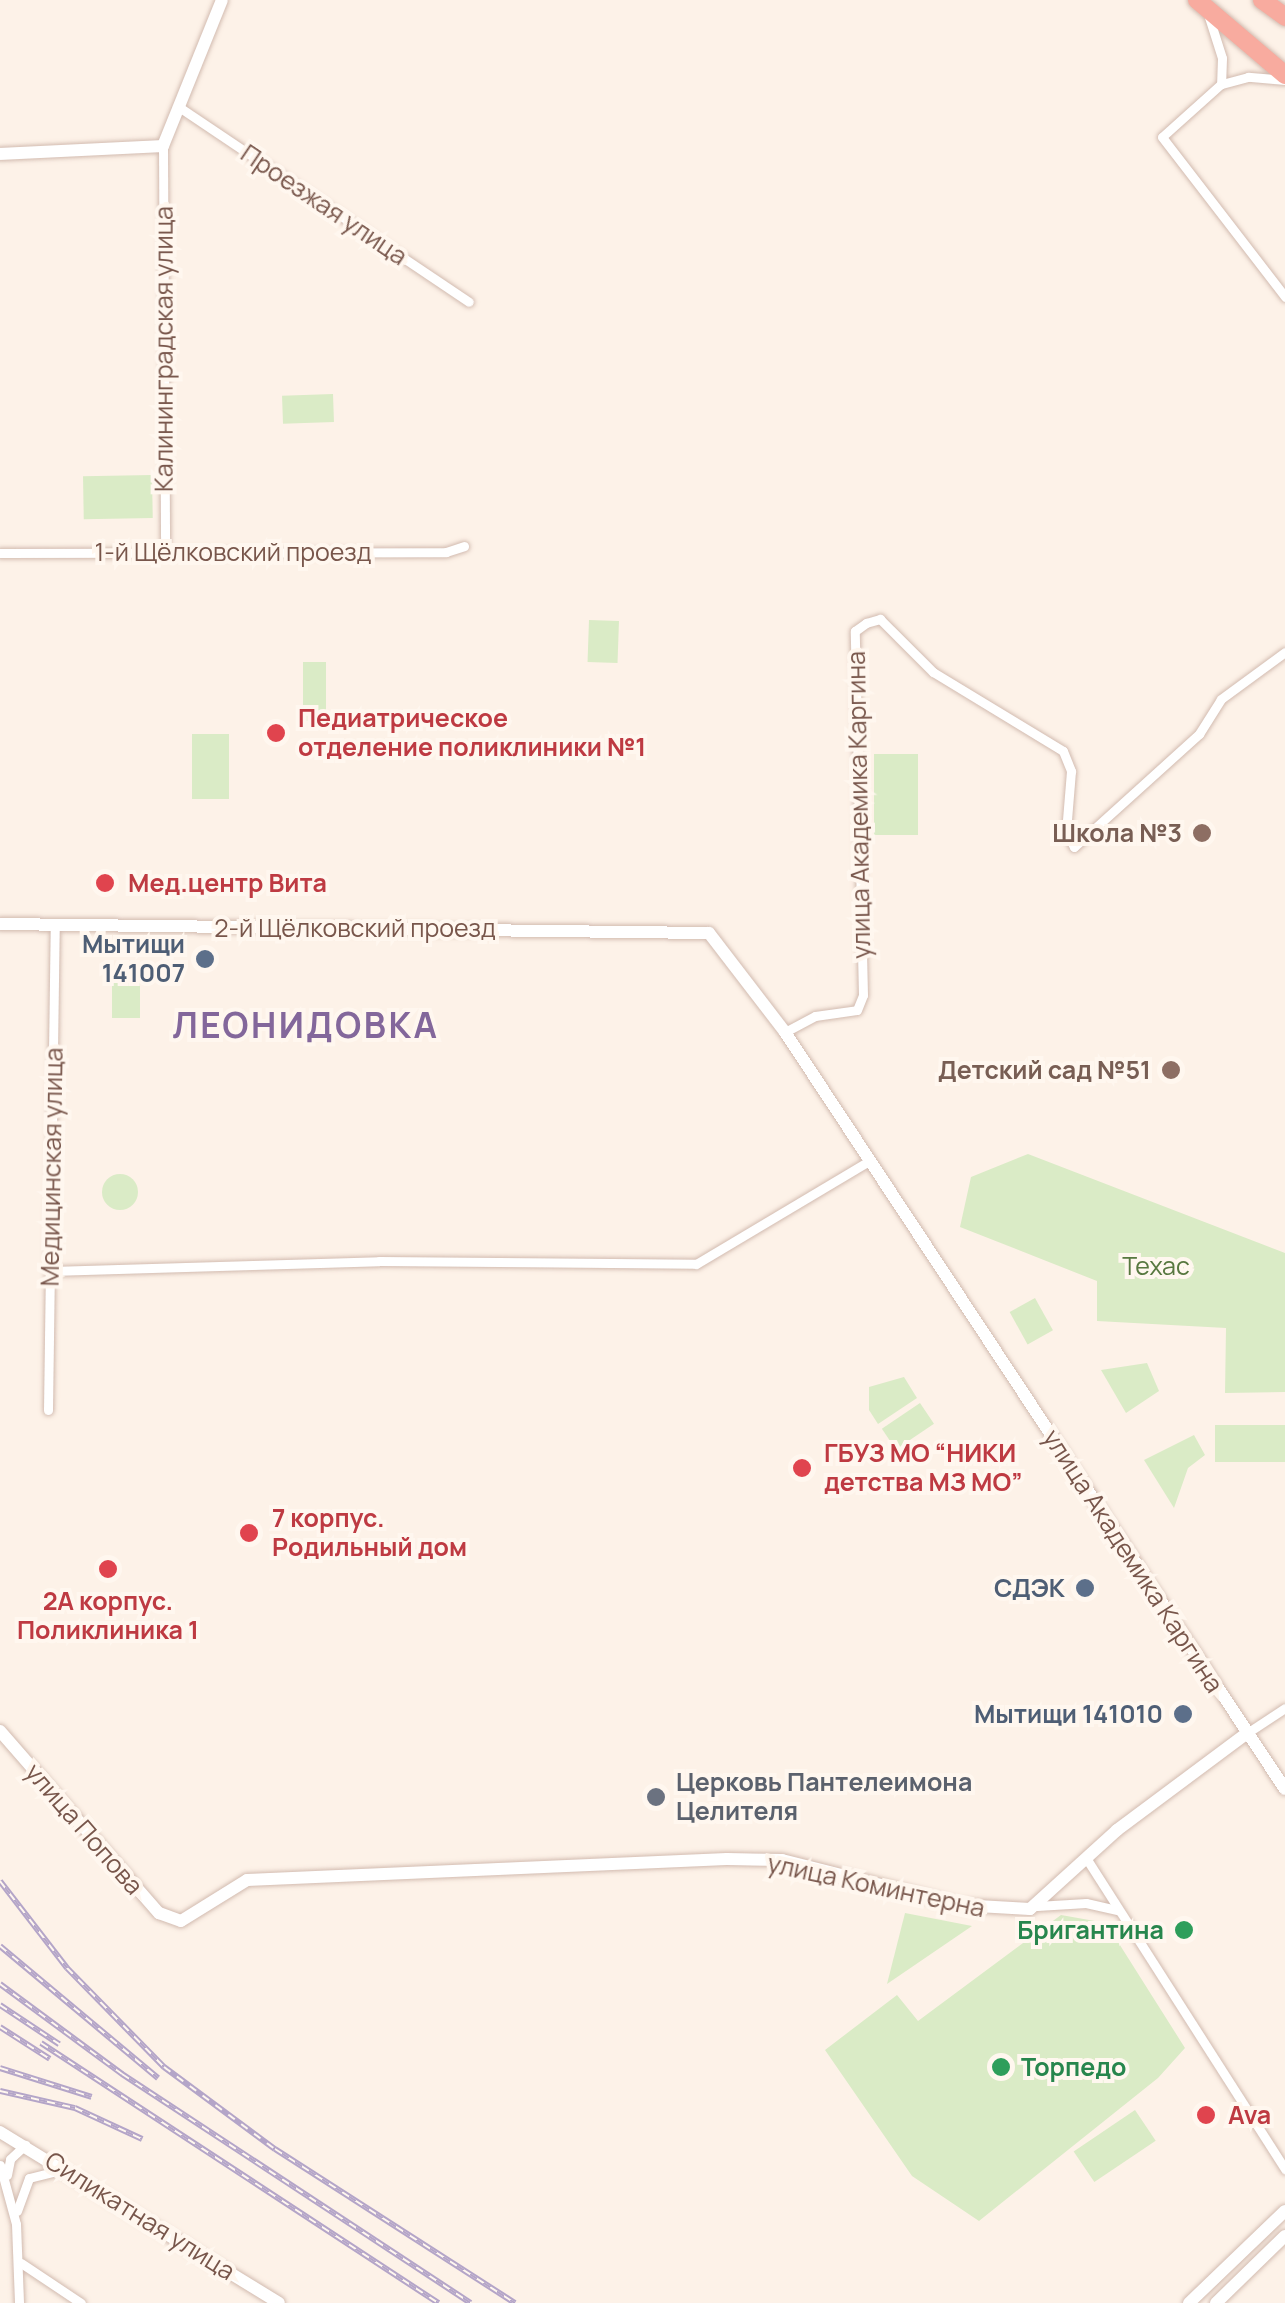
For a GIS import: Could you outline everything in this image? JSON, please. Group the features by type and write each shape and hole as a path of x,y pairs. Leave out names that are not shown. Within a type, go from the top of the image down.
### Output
{"highway":[{"path":"1262,0 1285,17"},
{"path":"1201,3 1285,78"}],"street":[{"path":"0,154 163,146 222,0"},
{"path":"1201,3 1222,58 1221,84"},
{"path":"1285,78 1248,77 1221,84 1162,137 1285,297"},
{"name":"Проезжая улица","path":"179,106 469,302"},
{"name":"Калининградская улица","path":"163,146 165,552"},
{"name":"1-й Щёлковский проезд","path":"0,553 446,552 464,546"},
{"name":"улица Академика Каргина","path":"785,1032 815,1016 858,1010 863,995 855,631 866,622 880,618 933,672 1063,751 1071,771 1066,832 1074,847 1084,844 1199,734 1221,699 1285,652"},
{"name":"2-й Щёлковский проезд","path":"0,924 709,933"},
{"name":"Медицинская улица","path":"48,1410 55,924"},
{"name":"улица Академика Каргина","path":"709,933 785,1032 1285,1789"},
{"path":"51,1271 379,1262 696,1264 868,1162"},
{"path":"1037,1906 1117,1830 1285,1708"},
{"name":"улица Попова","path":"0,1731 159,1913 174,1921"},
{"name":"улица Коминтерна","path":"174,1921 191,1919 247,1880 727,1859 782,1860 1000,1912 1037,1906"},
{"path":"1088,1861 1285,2169"},
{"path":"1037,1906 1086,1902 1117,1910"},
{"name":"Силикатная улица","path":"0,2132 279,2303"},
{"path":"7,2182 10,2159 24,2145"},
{"path":"0,2165 7,2182 22,2263 19,2303"},
{"path":"16,2224 21,2188 29,2178 67,2170"},
{"path":"1188,2303 1285,2211"},
{"path":"1216,2303 1285,2236"},
{"path":"22,2263 81,2303"}],"green space":[{"path":"333,394 334,422 283,424 282,396"},
{"path":"152,475 153,518 84,519 83,476"},
{"path":"589,620 619,621 618,663 588,662"},
{"path":"303,662 326,662 326,721 303,721"},
{"path":"192,734 229,734 229,799 192,799"},
{"path":"874,754 918,754 918,835 874,835"},
{"path":"112,980 140,980 140,1018 112,1018"},
{"name":"Техас","path":"1028,1154 1285,1253 1285,1392 1225,1393 1226,1328 1097,1321 1097,1281 960,1227 971,1177"},
{"path":"120,1174 133,1179 138,1192 133,1205 120,1210 107,1205 102,1192 107,1179"},
{"path":"1035,1298 1053,1330 1028,1344 1010,1312"},
{"path":"1147,1363 1159,1391 1126,1413 1101,1370"},
{"path":"904,1377 917,1398 878,1424 869,1410 869,1387"},
{"path":"920,1403 934,1424 896,1449 882,1429"},
{"path":"1215,1425 1285,1425 1285,1462 1215,1462"},
{"path":"1194,1435 1205,1455 1188,1468 1174,1508 1144,1460"},
{"path":"905,1913 972,1926 887,1984"},
{"name":"Торпедо","path":"1061,1915 1106,1923 1185,2048 1158,2078 979,2221 912,2176 825,2050 897,1995 918,2021"},
{"path":"1135,2110 1156,2141 1094,2182 1074,2151"}],"railway":[{"path":"0,1881 67,1968 164,2067 275,2149 515,2303"},
{"path":"0,1946 158,2078"},
{"path":"0,1984 122,2074 470,2303"},
{"path":"0,2005 59,2044"},
{"path":"0,2027 50,2059"},
{"path":"41,2043 438,2303"},
{"path":"0,2068 92,2097"},
{"path":"0,2091 75,2108 142,2139"}],"place":[{"name":"Педиатрическое отделение поликлиники №1","path":"276,733"},
{"name":"Школа №3","path":"1202,833"},
{"name":"Мед.центр Вита","path":"105,883"},
{"name":"Мытищи 141007","path":"205,959"},
{"name":"Детский сад №51","path":"1171,1070"},
{"name":"ГБУЗ МО “НИКИ детства МЗ МО”","path":"802,1468"},
{"name":"7 корпус. Родильный дом","path":"249,1533"},
{"name":"2А корпус. Поликлиника 1","path":"108,1569"},
{"name":"СДЭК","path":"1085,1588"},
{"name":"Мытищи 141010","path":"1183,1714"},
{"name":"Церковь Пантелеимона Целителя","path":"656,1797"},
{"name":"Бригантина","path":"1184,1930"},
{"name":"Торпедо","path":"1001,2067"},
{"name":"Ava","path":"1206,2115"}],"district":[{"name":"ЛЕОНИДОВКА","path":"306,1025"}]}
